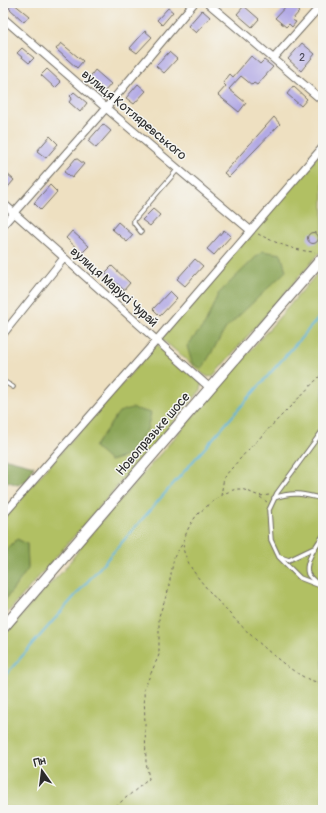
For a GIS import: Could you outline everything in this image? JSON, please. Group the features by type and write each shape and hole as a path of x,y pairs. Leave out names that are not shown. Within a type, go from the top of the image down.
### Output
{"main road":[{"name":"Новопразьке шосе","path":"3,628 210,388 319,254"}],"street":[{"path":"3,225 106,108 194,3"},
{"path":"208,3 323,101"},
{"path":"274,58 323,3"},
{"name":"вулиця Котляревського","path":"3,18 106,108 250,230"},
{"path":"3,515 156,341 323,147"},
{"name":"вулиця Марусі Чурай","path":"3,203 210,388"},
{"path":"3,334 64,258"}],"lane":[{"path":"141,232 134,220 178,169"},
{"path":"3,381 13,387"},
{"path":"323,430 277,492 269,510 271,540 279,557 300,578 318,585 323,585"},
{"path":"274,498 295,493 323,499"},
{"path":"318,585 308,574 308,566 314,548 323,536"},
{"path":"279,557 289,560 314,548"}],"path":[{"path":"250,230 279,245 319,254"},
{"path":"221,496 224,477 247,451 323,373"},
{"path":"269,510 267,501 259,496 240,489 221,496 198,514 187,532 184,543 184,552 191,568 214,596 244,629 262,646 283,663 311,681 323,682"},
{"path":"259,496 277,492"},
{"path":"111,810 149,779 146,762 144,689 159,655 159,616 168,591 174,557 184,543"}],"green space":[{"path":"323,150 323,249 213,376 208,377 163,340 162,335"},
{"path":"262,251 281,254 286,271 226,328 202,369 192,363 187,346 205,324 218,294"},
{"path":"323,267 323,810 3,810 3,637 42,592 64,570 88,537"},
{"path":"157,344 202,383 201,390 3,618 3,603 28,568 27,544 17,539 3,553 3,518","holes":["147,430 127,456 110,461"]},
{"path":"132,408 151,413 147,430 127,456 110,461 94,447 119,412"},
{"path":"3,458 34,466 28,480 18,485 3,480"},
{"path":"17,539 27,544 28,569 3,603 3,553"}],"building":[{"path":"13,3 29,16 24,22 9,8"},
{"path":"289,3 299,12 292,20 296,22 292,27 289,24 286,27 275,18"},
{"path":"244,6 259,19 252,27 237,14"},
{"path":"168,8 173,12 162,25 157,20"},
{"path":"202,10 210,17 196,33 188,26"},
{"path":"145,31 152,37 137,53 130,48"},
{"path":"61,43 83,61 77,68 56,49"},
{"path":"302,43 315,54 301,71 288,59"},
{"path":"22,48 34,58 29,63 17,53"},
{"path":"169,52 177,59 164,73 156,66"},
{"path":"251,56 260,64 264,60 273,67 257,85 254,83 252,85 241,76 229,89 246,103 239,112 218,95 226,86 223,83 230,74 233,77"},
{"path":"47,69 61,82 55,88 41,75"},
{"path":"95,70 111,84 105,91 89,78"},
{"path":"138,84 146,91 134,104 126,98"},
{"path":"293,86 307,99 301,106 287,94"},
{"path":"74,92 87,103 80,112 69,102 72,98 70,96"},
{"path":"274,117 280,124 229,177 224,173"},
{"path":"103,124 111,131 96,148 88,141"},
{"path":"50,136 58,144 46,158 37,151"},
{"path":"76,158 84,164 72,178 64,172"},
{"path":"6,173 14,180 3,193 3,177"},
{"path":"50,185 57,192 41,210 34,203"},
{"path":"153,209 160,215 150,226 142,220"},
{"path":"118,222 133,235 127,242 112,229"},
{"path":"224,230 231,236 214,255 207,249"},
{"path":"72,231 89,246 82,253 66,238"},
{"path":"313,232 317,234 319,238 317,242 313,244 309,242 307,238 309,234"},
{"path":"195,259 203,266 185,286 177,279"},
{"path":"112,266 130,283 124,290 105,273"},
{"path":"170,291 177,298 160,316 153,309"}],"waterway":[{"path":"3,678 323,313"}]}
